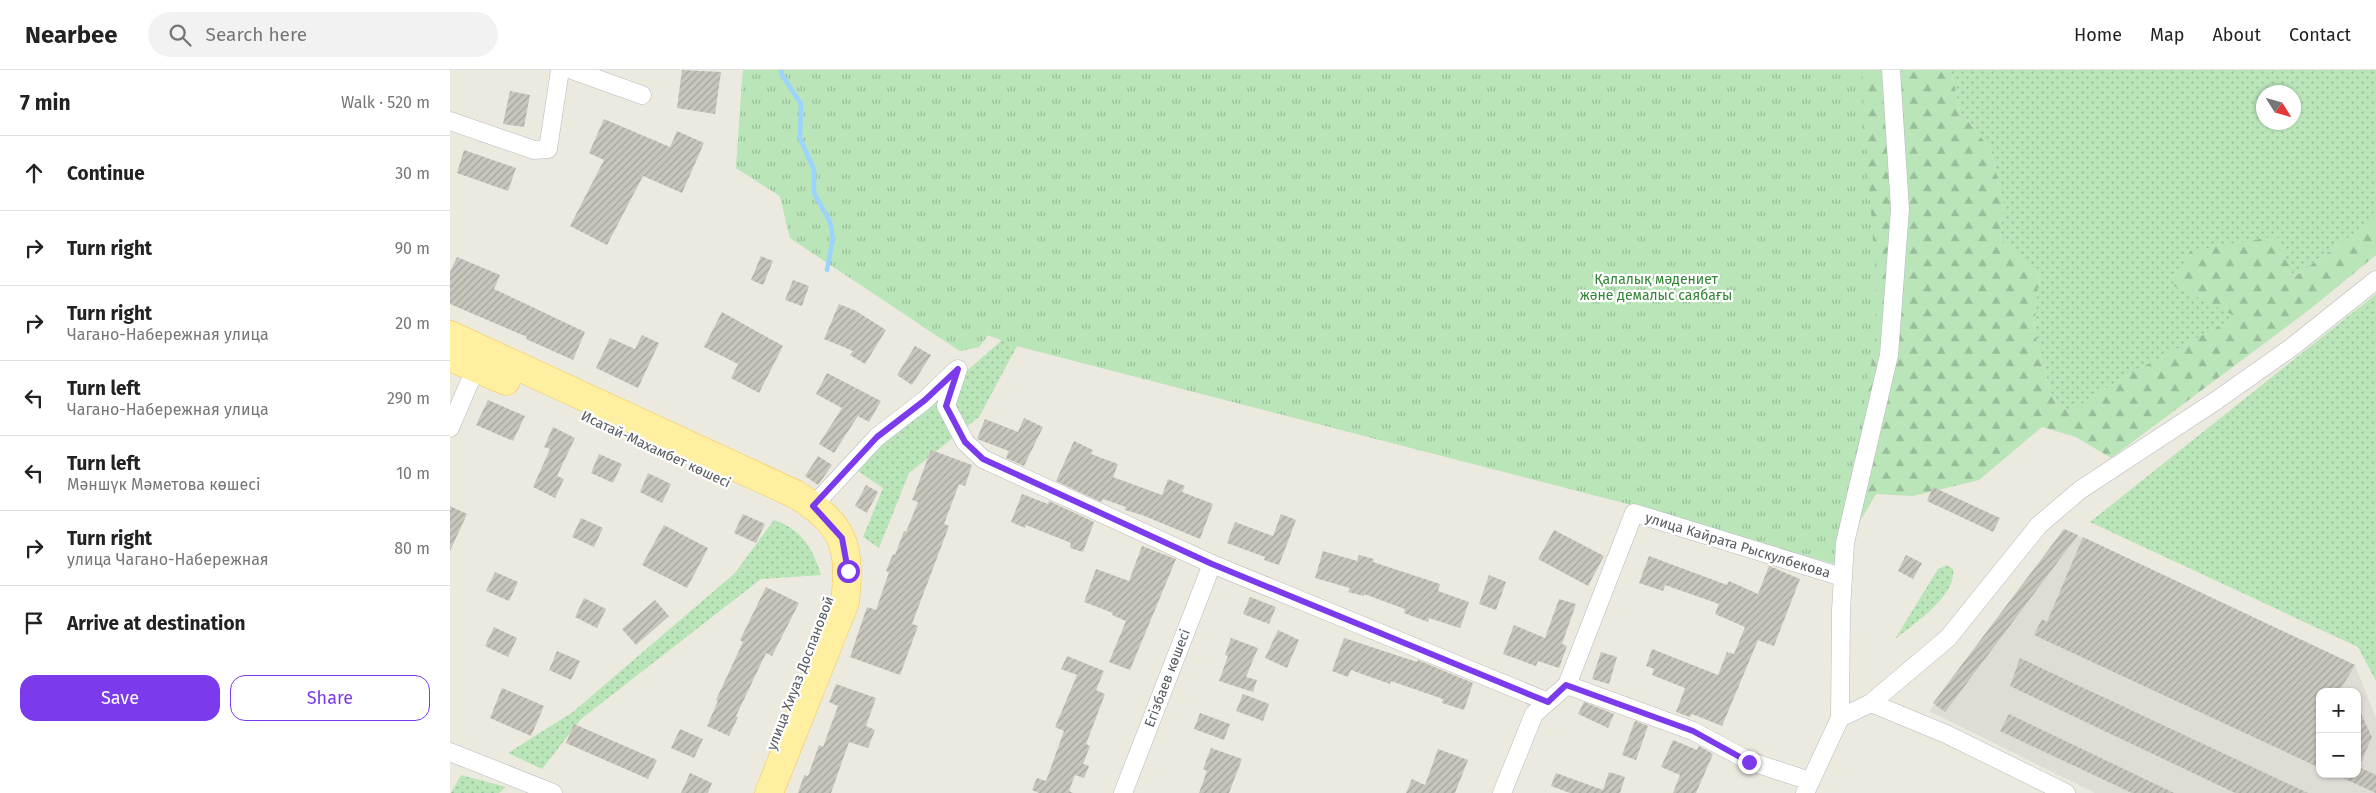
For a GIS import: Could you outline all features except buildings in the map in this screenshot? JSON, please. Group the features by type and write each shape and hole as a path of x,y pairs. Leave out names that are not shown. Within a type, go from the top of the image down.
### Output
{"main road":[{"path":"450,335 479,359"},
{"path":"450,357 479,359"},
{"name":"Исатай-Махамбет көшесі","path":"479,359 545,399 767,500 800,518 811,527 828,550"},
{"name":"улица Хиуаз Доспановой","path":"479,359 795,494 813,506 842,538 848,571 845,602 769,793"},
{"name":"улица Хиуаз Доспановой","path":"754,793 831,590 828,550"}],"street":[{"path":"450,121 534,150 548,149 560,70"},
{"path":"572,70 642,95"},
{"path":"1502,793 1534,714 1566,685 1693,731 1749,762 1807,787 1840,718 1842,577 1845,543 1889,355 1900,209 1891,70"},
{"path":"1840,718 1871,703 1948,638 1991,587 2039,525 2080,490 2218,400 2292,347 2376,280"},
{"path":"450,428 479,359"},
{"path":"813,506 877,437 925,400 958,369 946,406 965,442 983,459 1212,564 1548,702"},
{"name":"улица Кайрата Рыскулбекова","path":"1566,685 1634,513 1842,577"},
{"name":"Егізбаев көшесі","path":"1123,793 1212,564"},
{"path":"1871,703 1946,734 2066,793"},
{"path":"450,752 553,793"}],"shaded area":[{"path":"2064,529 2355,665 2376,718 2376,793 2095,793 1929,711"}],"green space":[{"name":"Қалалық мәдениет және демалыс саябағы","path":"743,70 1951,70 1960,111 1991,150 2004,207 2000,240 2039,274 2034,331 2052,396 2069,412 2126,376 2237,317 2172,285 2190,251 2277,236 2294,277 2376,218 2376,255 2309,310 2111,458 2076,437 2042,427 1979,480 1913,496 1876,494 1835,564 1632,505 1017,346 988,335 979,347 960,351 790,238 780,196 736,168"},
{"name":"Қалалық мәдениет және демалыс саябағы","path":"743,70 1861,70 1876,281 1875,343 1835,564 1632,505 1017,346 988,335 979,347 960,351 790,238 780,196 736,168"},
{"path":"1951,70 2376,70 2376,218 2238,317 2126,376 2069,412 2052,396 2034,331 2039,274 2000,240 2004,207 1991,150 1960,111"},
{"path":"2376,294 2376,681 2358,647 2090,522"},
{"path":"1002,340 1017,346 979,417 909,473 879,548 863,537 883,488 855,469"},
{"path":"774,520 792,529 805,541 821,575 761,579 581,719 542,769 508,753 573,712 735,573"},
{"path":"1947,565 1953,569 1952,579 1941,599 1923,617 1895,639 1938,569"},
{"path":"461,775 506,787 499,793 451,793"}],"waterway":[{"path":"781,70 782,75 801,104 800,138 814,170 814,193 830,222 833,239 827,270"}],"route":[{"path":"848,571 842,538 827,519 813,506 877,437 925,400 958,369 946,406 965,442 983,459 1212,564 1548,702 1566,685 1693,731 1749,762"}]}
